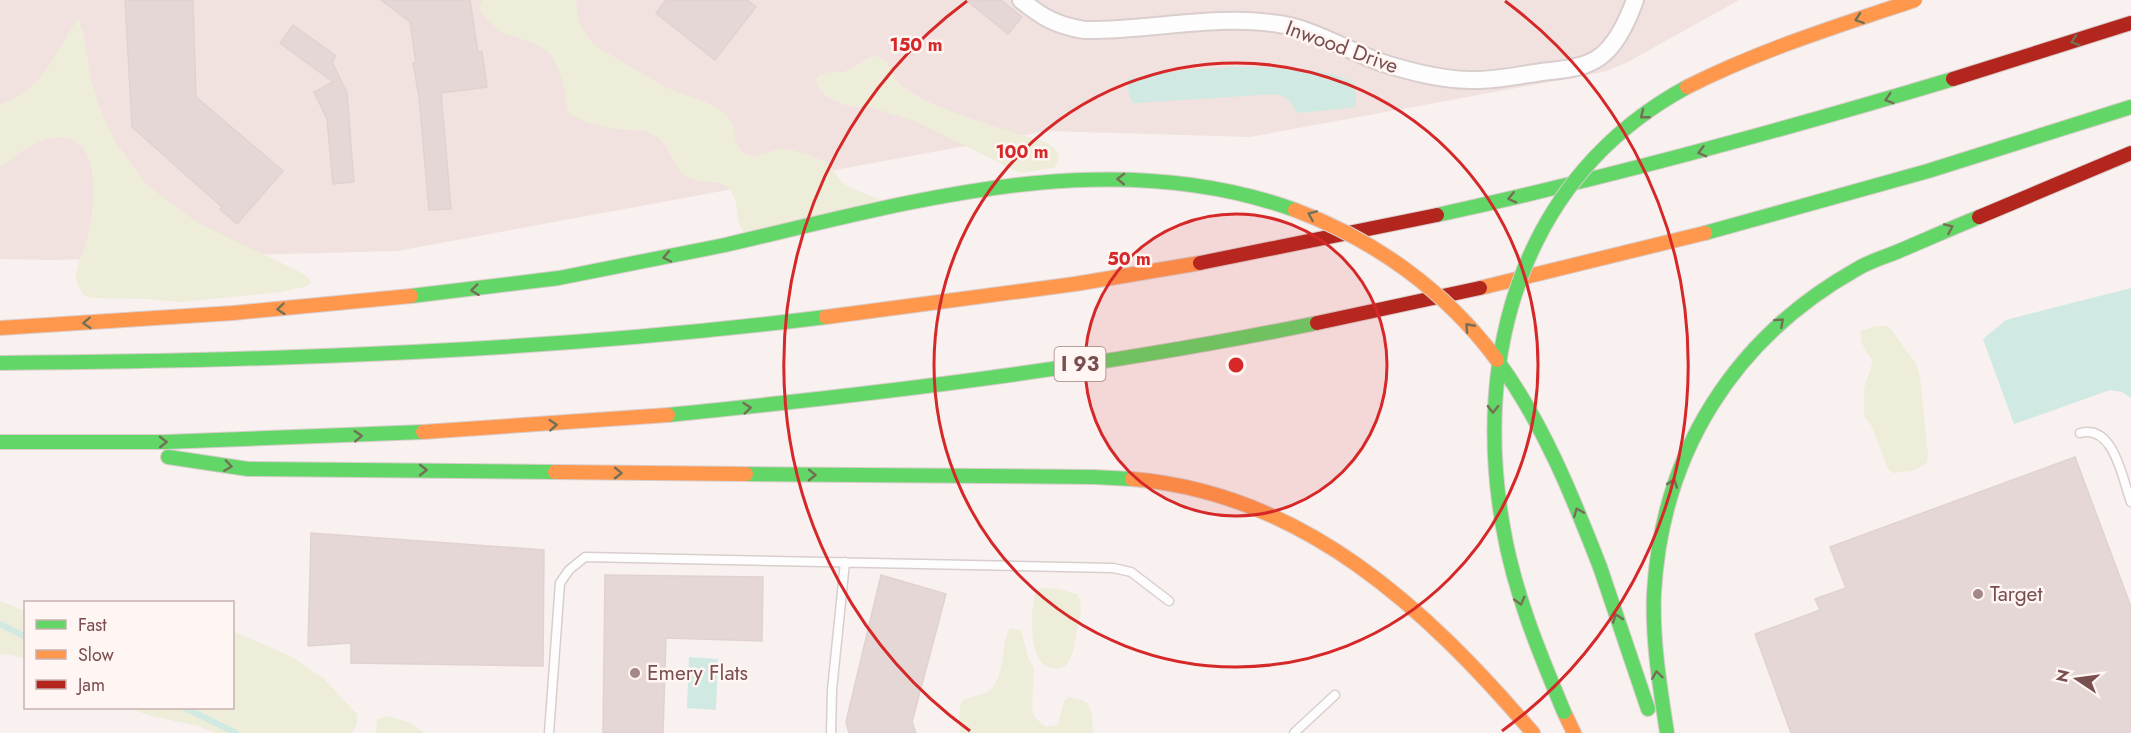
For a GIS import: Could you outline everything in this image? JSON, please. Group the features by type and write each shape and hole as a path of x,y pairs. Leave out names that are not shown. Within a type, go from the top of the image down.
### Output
{"highway":[{"path":"1574,733 1532,638 1515,582 1500,506 1493,439 1494,394 1502,334 1520,274 1557,206 1594,160 1621,133 1670,97 1707,76 1748,59 1915,0"},
{"path":"0,363 141,363 285,359 431,353 574,343 831,317 1078,284 1316,241 1612,175 1867,106 2131,23"},
{"name":"I 93","path":"0,442 286,439 583,423 798,402 1091,363 1378,310 1653,247 1876,187 2131,107"},
{"path":"1667,733 1657,678 1653,627 1654,578 1660,532 1671,488 1687,446 1712,400 1745,356 1797,307 1837,279 1858,268 2131,153"},
{"path":"0,328 233,313 446,293 559,278 725,245 966,191 1032,182 1072,179 1137,179 1190,183 1233,190 1288,206 1326,222 1391,258 1449,305 1484,344 1517,390 1552,452 1600,567 1656,733"},
{"path":"66,443 248,469 1094,477 1186,486 1237,501 1285,520 1315,536 1358,565 1415,609 1453,644 1500,693 1533,733"}],"street":[{"name":"Inwood Drive","path":"1021,0 1048,20 1083,30 1239,19 1282,24 1313,33 1362,56 1388,65 1441,78 1472,80 1561,69 1592,62 1613,43 1620,33 1635,0"}],"lane":[{"path":"2080,433 2089,431 2098,433 2109,443 2131,502"},
{"path":"549,733 560,583 569,570 585,557 1124,569 1169,601"},
{"path":"831,733 832,690 845,562"},
{"path":"1294,733 1335,695"}],"shaded area":[{"path":"0,0 1739,0 1628,62 1604,72 1250,137 1047,131 397,251 51,260 0,259"}],"green space":[{"path":"482,0 576,0 579,24 594,45 665,87 715,106 727,115 734,128 735,141 744,153 754,156 780,149 811,156 827,162 841,181 849,187 881,200 744,233 730,190 720,184 688,178 678,168 661,140 644,131 620,130 597,125 568,112 561,77 552,57 542,47 502,32 495,27 479,8"},
{"path":"78,19 83,32 91,80 100,108 114,140 147,185 198,223 302,273 311,283 304,287 280,292 181,302 92,298 83,295 76,274 89,231 93,199 91,166 86,152 77,143 65,138 47,139 22,151 0,168 0,105 28,89 38,79 47,69"},
{"path":"872,56 884,60 901,85 921,98 973,120 1045,142 1059,154 1058,162 1054,168 1020,173 917,122 873,108 848,106 828,98 818,87 816,81 819,75 844,72"},
{"path":"1876,326 1887,326 1891,329 1916,364 1920,376 1928,455 1927,463 1913,471 1893,473 1888,469 1872,427 1864,415 1864,388 1873,361 1862,343 1861,331"},
{"path":"1042,588 1077,594 1081,607 1069,662 1060,668 1045,665 1039,658 1032,635 1034,598 1036,590"},
{"path":"0,601 24,611 24,659 0,654"},
{"path":"1010,628 1021,630 1028,657 1034,668 1032,706 1034,717 1046,727 1058,725 1064,701 1068,697 1082,700 1088,704 1092,713 1093,733 960,733 961,702 992,688 999,674"},
{"path":"234,631 294,658 323,678 357,714 357,724 351,733 215,733 199,726 151,716 132,709 234,709"},
{"path":"389,716 410,723 424,733 376,733 377,719"}],"water":[{"path":"1234,67 1297,69 1345,78 1355,84 1356,107 1300,113 1287,98 1275,94 1136,103 1132,102 1128,91 1128,79 1184,70"},
{"path":"2131,288 2131,398 2122,392 2110,390 2014,424 1983,339 2006,320"},
{"path":"689,657 718,659 716,710 687,708"}],"building":[{"path":"125,0 193,0 196,97 283,171 237,224 220,209 222,207 132,127"},
{"path":"381,0 470,0 478,52 482,52 487,87 441,93 451,209 429,210 419,96 413,63 416,63 410,22"},
{"path":"666,0 747,0 756,7 715,60 656,13"},
{"path":"966,0 1001,0 1022,17 1008,34"},
{"path":"293,25 336,56 332,62 347,93 354,182 333,184 327,119 314,92 333,82 280,43"},
{"name":"Target","path":"2075,457 2131,607 2131,733 1791,733 1755,634 1820,610 1815,599 1846,588 1830,547"},
{"path":"311,533 544,550 543,666 351,663 351,643 308,646"},
{"name":"Emery Flats","path":"605,575 763,577 762,641 666,638 663,733 603,733"},
{"path":"881,575 946,594 912,722 916,733 849,733 846,722"}],"waterway":[{"path":"0,624 24,636"},
{"path":"187,709 236,733"}],"traffic: fast":[{"path":"1437,215 1696,152 1953,79"},
{"path":"1564,712 1521,598 1503,527 1495,461 1496,397 1504,334 1522,275 1549,219 1585,169 1631,124 1687,87"},
{"path":"1705,233 1928,171 2131,107"},
{"path":"725,245 938,197 1010,186 1082,180 1153,181 1224,190 1295,210"},
{"path":"1667,733 1654,628 1654,593 1660,541 1672,493 1689,447 1712,404 1741,365 1775,329 1813,297 1867,264 1979,217"},
{"path":"411,296 559,278 725,245"},
{"path":"0,363 207,360 414,352 620,338 826,317"},
{"path":"668,415 831,398 1075,366 1317,323"},
{"path":"1497,360 1529,409 1555,460 1600,567"},
{"path":"0,442 165,442 423,432"},
{"path":"168,457 248,469 555,472"},
{"path":"746,474 1132,479"},
{"path":"1600,567 1648,709"}],"traffic: slow":[{"path":"1687,87 1742,61 1915,0"},
{"path":"1295,210 1353,236 1407,270 1455,312 1497,360"},
{"path":"1480,288 1705,233"},
{"path":"826,317 1075,284 1200,263"},
{"path":"0,328 233,313 411,296"},
{"path":"423,432 668,415"},
{"path":"555,472 746,474"},
{"path":"1132,479 1194,489 1252,507 1306,533 1357,565 1405,602 1450,643 1533,733"},
{"path":"1564,712 1574,733"}],"traffic: jam":[{"path":"1953,79 2131,23"},
{"path":"1979,217 2131,153"},
{"path":"1200,263 1437,215"},
{"path":"1317,323 1480,288"}],"place":[{"name":"Target","path":"1978,594"},
{"name":"Emery Flats","path":"635,673"}]}
